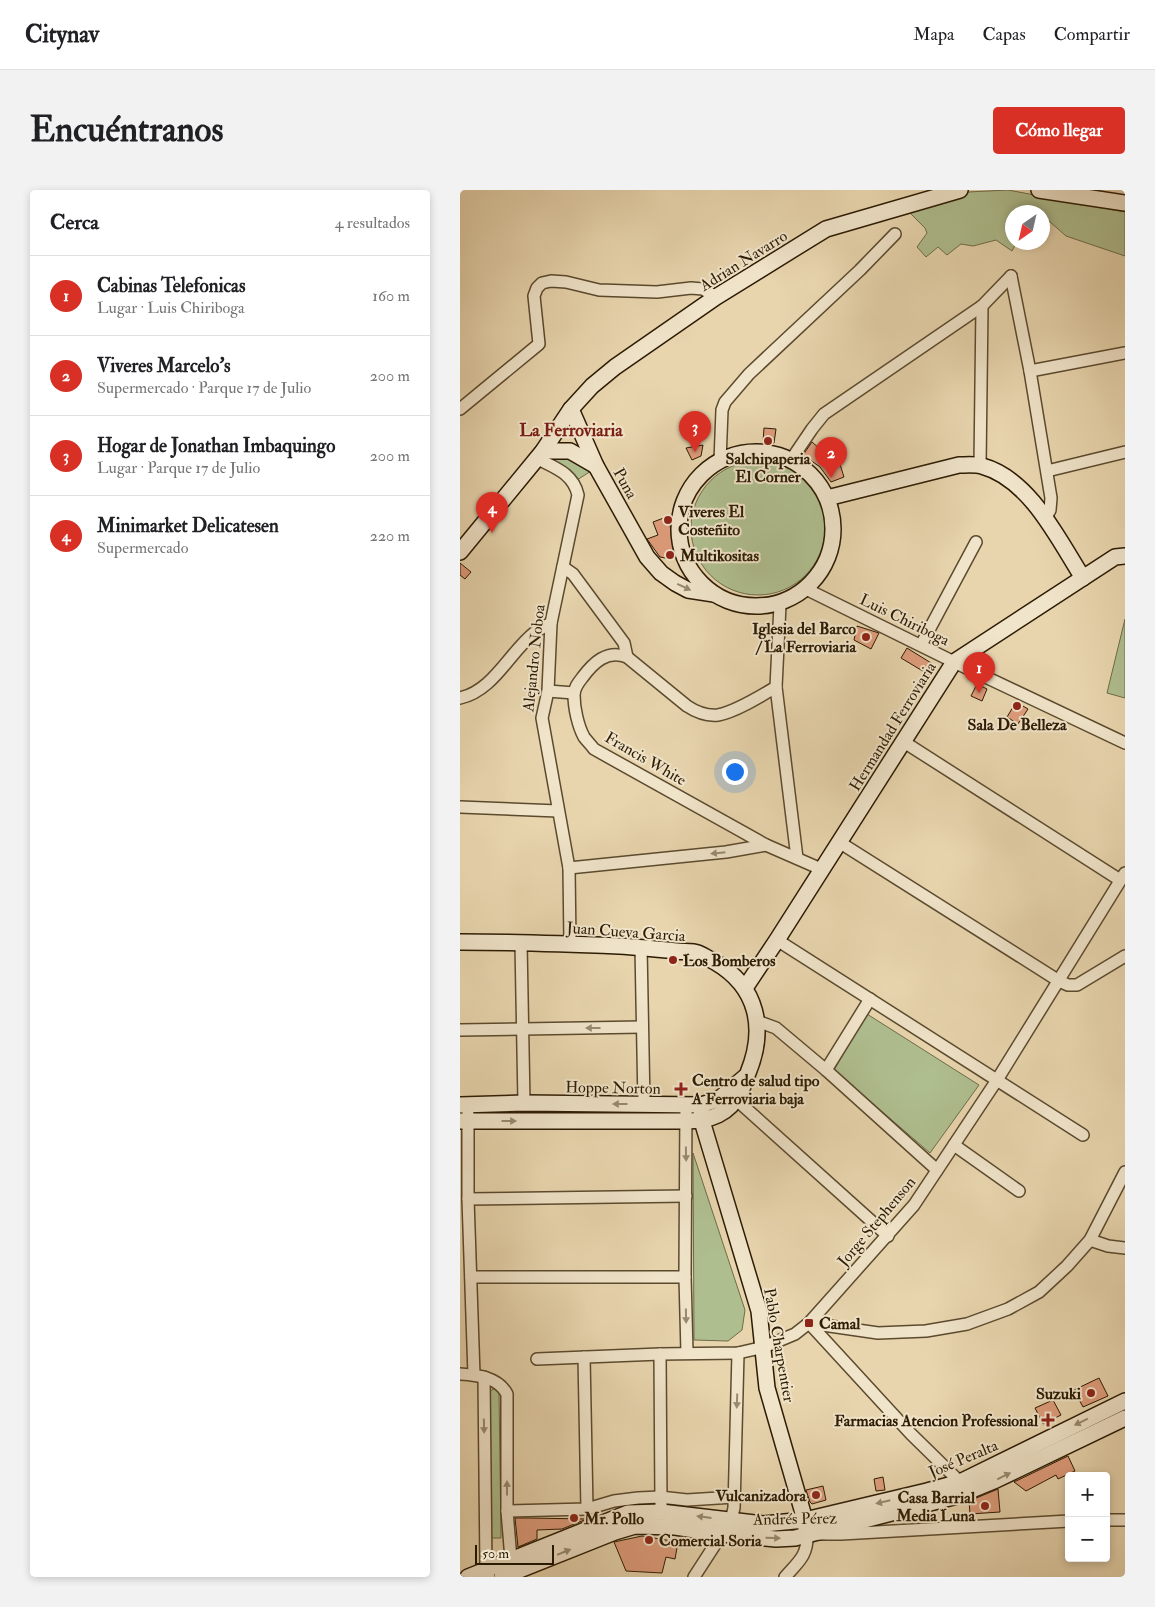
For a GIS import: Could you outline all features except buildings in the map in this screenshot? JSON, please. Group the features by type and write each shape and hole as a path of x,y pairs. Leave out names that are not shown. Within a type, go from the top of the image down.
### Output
{"street":[{"name":"Adrian Navarro","path":"460,552 540,454 571,409 592,386 615,367 716,297 826,229 960,190"},
{"path":"1039,190 1125,203"},
{"path":"720,461 722,410 725,402 749,374 860,270 895,234"},
{"path":"791,460 824,414 982,306 1012,276 1051,498 1050,510 1045,518"},
{"path":"460,409 538,344 534,296 537,288 542,283 551,281 566,282 599,290 657,292 690,288 703,289 716,297"},
{"path":"980,465 982,306"},
{"path":"1030,371 1125,353"},
{"name":"Puna","path":"571,409 596,466 647,557 658,570 674,583 688,590 714,594"},
{"path":"540,454 570,451 596,466"},
{"path":"762,452 791,460 801,466 816,481 827,498 834,530 826,563 806,588 780,605 747,605 714,594 699,580 688,563 680,541 680,517 687,494 701,475 720,461 740,454 762,452"},
{"path":"1047,471 1125,452"},
{"name":"Alejandro Noboa","path":"540,454 566,474 575,484 578,495 551,623 548,691 542,718 569,868 570,944"},
{"path":"827,498 959,465 980,465 997,472 1015,483 1031,498 1083,578"},
{"path":"921,645 976,542"},
{"name":"Hermandad Ferroviaria","path":"745,988 778,940 821,869 954,662 1122,554"},
{"path":"658,570 677,570 686,558"},
{"path":"563,567 573,574 624,643 627,657"},
{"name":"Luis Chiriboga","path":"806,588 954,662 1125,743"},
{"path":"780,605 776,687 797,858"},
{"path":"460,698 469,696 485,686 534,633 551,623"},
{"path":"548,691 574,693 576,687 592,665 603,657 613,654 627,657 696,712 717,715 728,712 776,687"},
{"name":"Francis White","path":"574,693 579,722 584,736 594,749 766,845 821,869"},
{"path":"904,742 1122,876"},
{"path":"460,807 558,811"},
{"path":"839,842 1068,985 1077,984 1125,956"},
{"path":"569,868 726,852 766,845"},
{"name":"Jorge Stephenson","path":"537,1359 687,1353 738,1353 764,1347 795,1334 809,1323 914,1205 997,1080 1122,876"},
{"path":"778,940 1083,1135"},
{"name":"Juan Cueva Garcia","path":"460,942 521,942 641,947 699,954 728,970 745,988 753,1004 757,1021 757,1040 754,1059 746,1076"},
{"path":"521,942 524,1103"},
{"path":"641,947 644,1104"},
{"path":"826,1070 870,999"},
{"path":"757,1021 776,1028 826,1070 937,1170"},
{"path":"460,1030 642,1027"},
{"name":"Hoppe Norton","path":"464,1120 702,1121 724,1112 732,1096 746,1076"},
{"path":"732,1096 888,1236"},
{"name":"Hoppe Norton","path":"464,1104 693,1105 732,1096"},
{"path":"464,1104 471,1277 479,1376 488,1573"},
{"path":"687,1353 685,1121 693,1105"},
{"name":"Pablo Charpentier","path":"693,1105 702,1121 759,1311 767,1388 806,1527"},
{"path":"954,1145 1019,1191"},
{"path":"809,1323 878,1333 926,1331 967,1324 1008,1310 1039,1292 1067,1266 1090,1240 1125,1172"},
{"path":"468,1199 686,1196"},
{"path":"1090,1240 1108,1246 1125,1248"},
{"path":"471,1277 685,1277"},
{"path":"809,1323 911,1434 960,1482 975,1489"},
{"path":"694,1577 731,1520 734,1508 738,1353"},
{"path":"660,1354 660,1505"},
{"path":"584,1357 587,1509"},
{"path":"460,1374 479,1376 499,1383 507,1394 507,1511 510,1569"},
{"name":"José Peralta","path":"806,1527 960,1482 1125,1401"},
{"name":"José Peralta","path":"806,1527 940,1501 996,1480 1125,1418"},
{"path":"507,1511 587,1509 614,1501 638,1498 660,1505 687,1500 734,1497"},
{"name":"Andrés Pérez","path":"510,1569 628,1514 660,1505 731,1520 806,1527 851,1534 1065,1521"},
{"path":"1110,1520 1125,1520"},
{"name":"Andrés Pérez","path":"468,1577 510,1569 635,1526 675,1527 776,1539 794,1538 806,1527"},
{"path":"785,1577 806,1551 806,1527"}],"green space":[{"path":"1008,190 1125,212 1125,256 1066,236 1050,222 1050,205 1005,205 1005,246 996,240 973,246 961,244 947,255 938,247 926,257 917,247 927,233 925,228 908,211 968,192"},
{"path":"569,455 591,471 577,480 541,457"},
{"path":"758,461 784,466 805,481 820,502 825,528 820,554 805,575 784,590 758,595 732,590 711,575 696,554 691,528 696,502 711,481 732,466"},
{"path":"1125,619 1125,698 1107,693"},
{"path":"867,1014 979,1085 930,1153 834,1070"},
{"path":"693,1153 745,1310 742,1330 728,1341 694,1340"},
{"path":"494,1389 499,1393 501,1538 488,1538 487,1392"}],"place":[{"name":"Salchipaperia El Corner","path":"768,441"},
{"name":"Hogar de Jonathan Imbaquingo","path":"695,452"},
{"name":"Viveres Marcelo's","path":"831,478"},
{"name":"Viveres El Costeñito","path":"668,520"},
{"name":"Minimarket Delicatesen","path":"492,533"},
{"name":"Multikositas","path":"670,555"},
{"name":"Iglesia del Barco / La Ferroviaria","path":"866,637"},
{"name":"Cabinas Telefonicas","path":"979,693"},
{"name":"Sala De Belleza","path":"1017,706"},
{"name":"Los Bomberos","path":"673,960"},
{"name":"Centro de salud tipo A Ferroviaria baja","path":"681,1089"},
{"name":"Camal","path":"809,1323"},
{"name":"Suzuki","path":"1091,1393"},
{"name":"Farmacias Atencion Professional","path":"1048,1420"},
{"name":"Vulcanizadora","path":"816,1495"},
{"name":"Casa Barrial Media Luna","path":"985,1506"},
{"name":"Mr. Pollo","path":"574,1518"},
{"name":"Comercial Soria","path":"649,1540"}],"district":[{"name":"La Ferroviaria","path":"571,430"}]}
